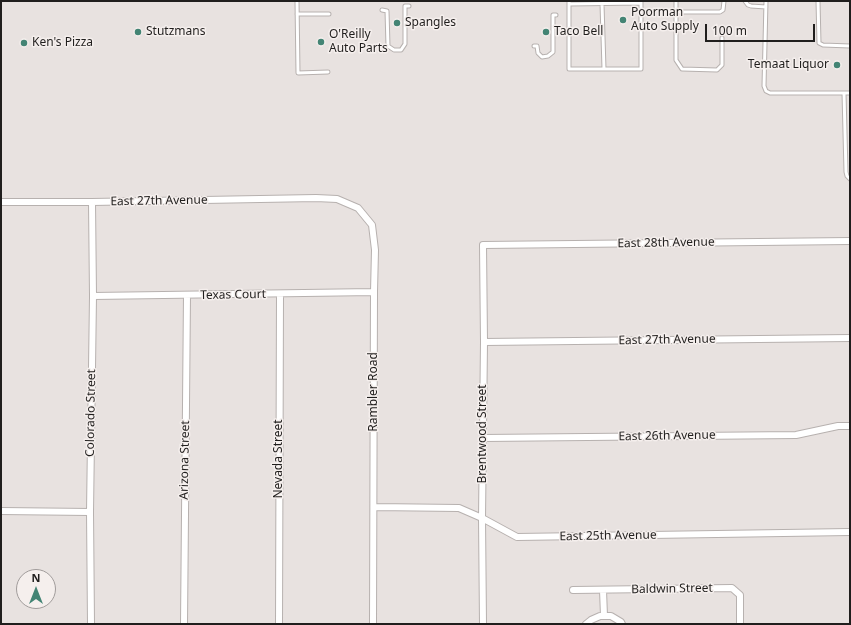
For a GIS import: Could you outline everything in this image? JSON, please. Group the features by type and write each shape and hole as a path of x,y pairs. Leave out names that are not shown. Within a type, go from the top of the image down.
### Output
{"street":[{"name":"East 27th Avenue","path":"1,202 316,198"},
{"name":"Rambler Road","path":"316,198 337,199 358,208 372,225 375,250 373,624"},
{"name":"Colorado Street","path":"91,624 90,512 93,296 92,202"},
{"name":"East 28th Avenue","path":"483,245 850,241"},
{"name":"Brentwood Street","path":"483,245 483,624"},
{"name":"Texas Court","path":"93,296 374,292"},
{"name":"Nevada Street","path":"279,624 280,294"},
{"name":"Arizona Street","path":"184,624 187,295"},
{"name":"East 27th Avenue","path":"484,342 850,338"},
{"name":"East 26th Avenue","path":"483,438 796,435 838,426 850,426"},
{"name":"East 25th Avenue","path":"374,507 459,508 518,537 850,532"},
{"path":"1,511 90,512"},
{"name":"Baldwin Street","path":"573,590 732,588 740,595 740,624"},
{"path":"603,590 604,616"},
{"path":"586,624 600,616 611,616 622,624"}],"lane":[{"path":"297,1 298,73 328,72"},
{"path":"676,1 676,60 682,69 717,70 722,65 722,38"},
{"path":"676,12 720,12 723,10 724,1"},
{"path":"745,1 751,6 766,6"},
{"path":"766,1 764,86 766,91 770,93 850,93"},
{"path":"818,1 819,43 823,45 850,46"},
{"path":"569,2 602,4 613,2 641,2 641,69 569,69 569,2"},
{"path":"602,4 604,69"},
{"path":"382,10 387,11 388,46 394,50 401,50 405,44 405,6 409,6"},
{"path":"297,14 329,14"},
{"path":"534,46 537,46 538,53 542,57 548,56 553,52 553,15 556,15"},
{"path":"844,93 846,172 850,179"},
{"path":"845,139 850,139"}],"place":[{"name":"Poorman Auto Supply","path":"623,20"},
{"name":"Spangles","path":"397,23"},
{"name":"Stutzmans","path":"138,32"},
{"name":"Taco Bell","path":"546,32"},
{"name":"O'Reilly Auto Parts","path":"321,42"},
{"name":"Ken's Pizza","path":"24,43"},
{"name":"Temaat Liquor","path":"837,65"}]}
